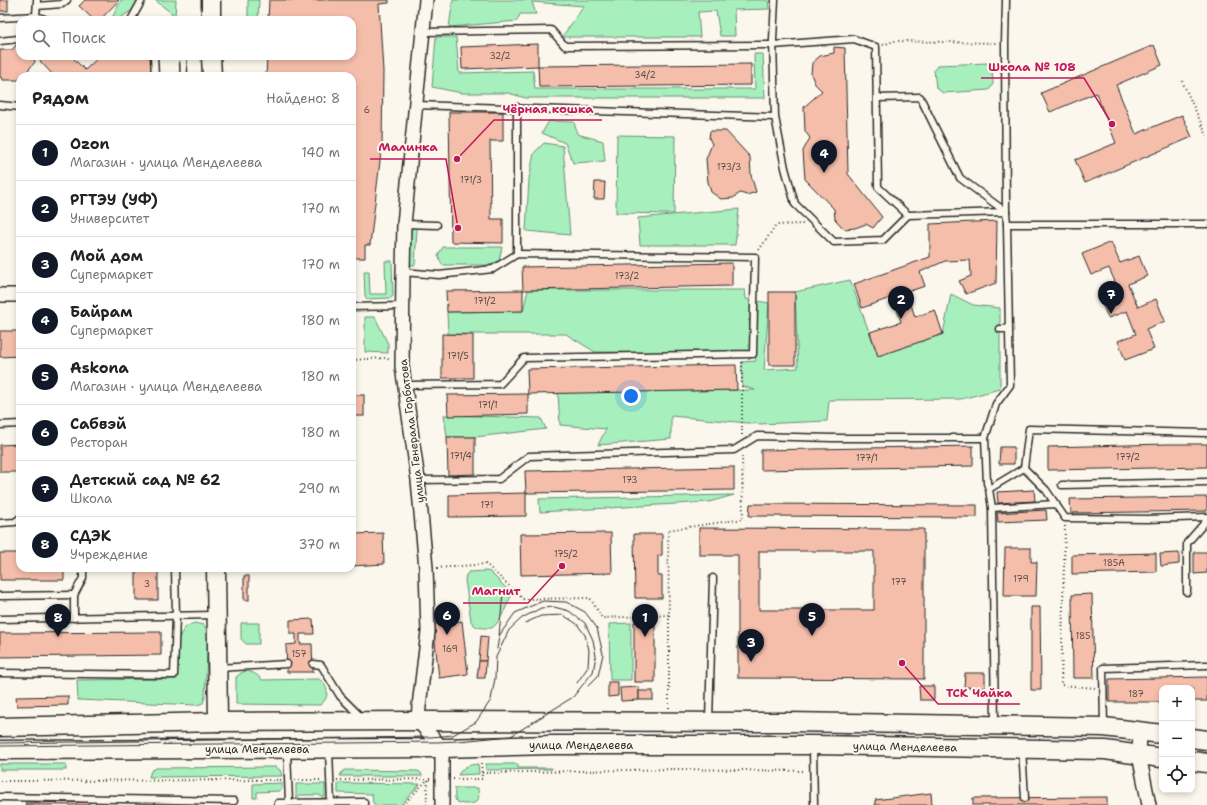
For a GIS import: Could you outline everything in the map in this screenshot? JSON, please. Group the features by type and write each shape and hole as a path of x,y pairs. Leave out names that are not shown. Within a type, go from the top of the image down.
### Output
{"main road":[{"path":"211,0 211,16"},
{"path":"211,60 212,72"},
{"path":"216,572 218,722"},
{"name":"улица Менделеева","path":"0,727 218,722 709,722 1104,727 1159,734"},
{"path":"1195,738 1207,740"},
{"name":"улица Менделеева","path":"0,750 442,748 552,745 813,745 1105,750 1159,758"},
{"path":"1195,761 1207,763"}],"street":[{"name":"улица Генерала Горбатова","path":"418,721 428,632 426,568 418,480 402,366 403,272 404,224 426,0"},
{"path":"0,296 16,295"},
{"path":"418,721 442,748 442,805"},
{"path":"1140,732 1139,755 1148,805"}],"lane":[{"path":"35,16 37,3 62,4 67,0"},
{"path":"133,16 142,0"},
{"path":"775,0 773,45 775,117 785,168 795,204 834,242 883,240 908,215 1006,212"},
{"path":"995,725 992,508 987,483 985,438 996,404 1010,385 1006,212 1006,0"},
{"path":"0,18 16,18"},
{"path":"422,32 551,30 565,46 773,45 854,39 876,47 878,188 908,215"},
{"path":"0,41 16,39"},
{"path":"154,60 155,72"},
{"path":"183,60 184,72"},
{"path":"877,98 920,97 960,178 1006,212"},
{"path":"0,105 16,107"},
{"path":"416,105 775,117"},
{"path":"517,108 517,254"},
{"path":"404,224 437,225"},
{"path":"1007,224 1207,224"},
{"path":"403,272 439,274 493,269 517,254 755,257 753,354 524,358 500,384 405,384"},
{"path":"356,307 403,306"},
{"path":"1000,329 1008,329"},
{"path":"0,425 16,424"},
{"path":"1024,468 1029,428 1207,434"},
{"path":"418,480 499,479 529,456 734,450 757,436 832,438 985,438"},
{"path":"989,489 1024,468"},
{"path":"1024,468 1046,490 1066,518 1147,519 1207,517"},
{"path":"1062,485 1207,482"},
{"path":"992,508 1056,504"},
{"path":"1187,592 1187,543 1207,520"},
{"path":"0,523 16,521"},
{"path":"74,618 74,595 83,578 83,572"},
{"path":"0,673 174,675 176,616 175,572"},
{"path":"709,722 713,578"},
{"path":"0,596 74,595"},
{"path":"0,619 217,616"},
{"path":"217,668 286,664"},
{"path":"313,664 320,665 340,696 366,721"},
{"path":"1104,727 1103,668 1207,665"},
{"path":"813,745 814,805"},
{"path":"287,749 289,803"},
{"path":"329,749 330,803"},
{"path":"1022,749 1025,798"},
{"path":"0,797 234,801"},
{"path":"278,805 278,803 364,802 364,805"}],"path":[{"path":"876,47 894,41 1005,43"},
{"path":"1182,81 1207,136"},
{"path":"755,257 776,225 814,223"},
{"path":"669,708 668,530 743,519 742,354"},
{"path":"356,360 386,358 402,366"},
{"path":"1066,518 1061,685 1103,688"},
{"path":"426,568 486,564 523,598 590,598 602,618 669,615"},
{"path":"442,779 482,779 481,747"},
{"path":"482,773 677,769 814,771"},
{"path":"0,781 416,779"},
{"path":"403,805 428,779 426,805"}],"green space":[{"path":"121,0 148,0 123,16 113,16"},
{"path":"155,0 176,0 175,16"},
{"path":"248,0 259,0 258,16 248,16"},
{"path":"453,0 768,0 769,9 734,10 735,36 720,36 716,11 698,12 700,37 562,37 584,6 532,2 536,14 520,14 517,21 449,27"},
{"path":"436,37 456,37 459,73 533,71 535,89 755,89 754,54 763,54 765,98 526,98 508,93 462,93 432,87"},
{"path":"988,63 992,66 993,84 989,90 943,93 936,88 934,70 938,65"},
{"path":"549,121 574,122 577,134 603,141 605,161 573,163 565,143 542,133"},
{"path":"617,135 675,136 674,214 616,213"},
{"path":"544,143 563,146 570,235 526,231 529,179 534,153"},
{"path":"739,209 735,245 640,245 638,218"},
{"path":"410,228 417,228 415,265 408,265"},
{"path":"443,247 502,247 499,261 493,265 442,265 438,255"},
{"path":"385,261 392,261 393,296 391,298 367,299 365,296 364,271 369,271 370,294 386,294"},
{"path":"850,280 878,356 943,334 951,294 973,305 1000,308 1000,389 961,399 829,400 827,421 759,424 671,416 671,439 598,445 606,429 560,425 558,393 755,390 742,386 742,362 756,361 749,319 753,354 595,352 566,334 448,334 447,312 523,311 528,290 745,290 746,299 769,303 764,370 798,368 795,292"},
{"path":"365,317 375,317 388,344 388,353 365,352"},
{"path":"444,415 541,418 546,429 475,437 447,437"},
{"path":"734,495 709,502 540,512 539,499"},
{"path":"469,572 490,572 509,591 511,596 501,618 492,628 477,627 471,621 465,580 466,575"},
{"path":"194,623 204,625 208,632 205,697 203,703 197,705 78,700 77,680 177,679 177,646 184,629"},
{"path":"241,623 259,623 259,644 246,644 241,639"},
{"path":"631,623 631,680 610,680 609,624"},
{"path":"246,671 255,674 262,680 319,679 325,685 327,696 320,705 236,704 236,677"},
{"path":"0,764 66,764 66,770 0,770"},
{"path":"478,764 479,774 458,775 466,766"},
{"path":"486,764 518,764 518,768 552,769 486,770"},
{"path":"276,767 280,770 282,776 149,777 151,771 156,768"},
{"path":"345,770 418,771 422,776 340,776"},
{"path":"282,783 282,789 279,791 257,792 257,798 253,798 253,784"},
{"path":"338,783 420,784 401,805 375,805 373,803 372,794 338,793"},
{"path":"296,784 325,784 325,797 321,797 320,795 299,795 299,797 296,797"},
{"path":"455,788 478,788 478,800 470,804 463,804 456,801"}],"building":[{"path":"0,0 8,0 8,11 0,11"},
{"path":"85,0 119,0 104,16 90,16 79,6"},
{"path":"269,0 389,0 389,3 379,4 383,71 382,144 370,245 365,245 365,258 356,258 356,72 266,72 267,60 356,60 356,16 268,16"},
{"path":"538,44 538,66 462,69 461,47"},
{"path":"16,45 16,60 34,60 35,62 26,72 16,72 16,80 2,80 0,77 0,50 12,50"},
{"path":"1154,45 1162,65 1116,85 1136,134 1182,115 1192,137 1085,183 1075,160 1116,143 1096,93 1050,112 1041,93"},
{"path":"834,47 845,48 848,174 882,217 873,228 866,224 855,228 844,229 835,219 834,209 805,179 803,151 810,138 805,131 804,107 822,91 815,84 811,74 812,63 820,56 834,53"},
{"path":"75,60 85,70 96,60 152,60 153,72 50,72 40,61"},
{"path":"751,64 751,85 539,87 538,66"},
{"path":"449,112 503,112 503,141 490,141 491,219 503,219 503,243 451,242"},
{"path":"710,131 726,131 750,157 751,175 756,192 747,195 740,193 733,198 721,199 711,192 708,182 706,159 712,144 709,138"},
{"path":"595,182 605,182 604,199 594,199"},
{"path":"997,221 996,283 966,294 959,281 971,276 970,260 945,261 920,272 925,286 907,292 915,317 935,310 943,334 878,356 870,332 901,322 893,297 862,308 854,284 930,257 930,224"},
{"path":"1111,242 1120,263 1139,256 1147,276 1128,284 1138,307 1156,299 1165,321 1146,329 1154,349 1125,360 1118,341 1136,334 1127,311 1108,318 1100,298 1119,291 1109,268 1091,275 1082,254"},
{"path":"732,263 732,286 523,290 522,267"},
{"path":"523,290 523,311 447,312 446,291"},
{"path":"769,292 795,292 795,365 769,365"},
{"path":"0,331 16,331 16,356 0,357"},
{"path":"442,334 473,335 473,378 442,378"},
{"path":"736,365 737,390 528,394 527,369"},
{"path":"528,394 528,414 448,416 447,395"},
{"path":"356,395 364,395 364,416 356,416"},
{"path":"447,437 475,437 475,474 448,475"},
{"path":"16,444 16,472 0,472 0,445"},
{"path":"1207,444 1207,467 1048,470 1048,447"},
{"path":"973,446 973,466 761,470 761,450"},
{"path":"1000,447 1014,447 1014,464 999,464"},
{"path":"734,467 734,490 526,493 525,471"},
{"path":"1034,490 1035,501 998,503 997,492"},
{"path":"526,493 526,516 449,517 449,495"},
{"path":"1207,497 1207,511 1071,513 1070,499"},
{"path":"750,504 977,505 977,517 749,516"},
{"path":"1046,510 1047,520 998,522 997,513"},
{"path":"699,528 924,529 924,679 738,678 738,555 699,555","holes":["759,551 874,551 874,610 759,610"]},
{"path":"383,533 384,564 356,566 356,534"},
{"path":"611,533 612,573 521,575 520,534"},
{"path":"634,534 662,534 662,555 658,556 658,576 662,576 662,598 635,598"},
{"path":"1005,548 1031,548 1031,562 1037,562 1036,596 1004,596"},
{"path":"1194,552 1207,552 1207,573 1194,574"},
{"path":"0,553 16,553 16,572 64,572 64,580 0,580"},
{"path":"1156,553 1156,572 1072,574 1072,555"},
{"path":"1179,553 1179,564 1161,566 1160,554"},
{"path":"136,572 158,572 158,600 136,600"},
{"path":"244,576 249,576 249,600 244,600"},
{"path":"1092,594 1094,678 1073,678 1072,595"},
{"path":"1031,607 1040,607 1041,690 1031,690"},
{"path":"313,619 314,634 300,634 300,644 312,644 313,672 287,672 286,645 296,644 296,634 290,634 290,620"},
{"path":"462,621 468,674 439,678 433,624"},
{"path":"634,622 655,622 655,682 634,682"},
{"path":"161,632 161,655 0,657 0,633"},
{"path":"481,636 488,637 486,661 479,661"},
{"path":"479,661 486,661 485,678 477,678"},
{"path":"965,673 985,673 985,688 964,687"},
{"path":"1207,677 1207,701 1195,701 1195,685 1159,685 1159,702 1109,702 1109,679"},
{"path":"608,682 618,682 618,696 608,697"},
{"path":"919,686 934,686 934,700 920,700"},
{"path":"639,687 639,700 621,701 620,688"},
{"path":"639,691 653,691 653,700 639,700"},
{"path":"68,696 68,705 17,706 16,697"},
{"path":"931,793 932,805 875,805 875,800"},
{"path":"1107,797 1107,805 973,805 973,798"},
{"path":"89,802 89,805 26,805 25,803"}],"tram line":[{"path":"499,636 503,593"},
{"path":"497,649 499,636 515,613 543,601 566,602 585,612 597,628 603,654 598,676 588,686"},
{"path":"0,743 431,737 453,735 476,722 491,700 495,678 496,657 509,630 522,618 541,608 554,607 569,611 585,623 593,640 596,656 593,672 573,697 511,736 436,742 0,746"},
{"path":"525,623 541,616 563,615 577,624 585,635 589,650 588,667 577,683"}],"place":[{"name":"Школа № 108","path":"1112,124"},
{"name":"Чёрная кошка","path":"457,159"},
{"name":"Байрам","path":"824,173"},
{"name":"Малинка","path":"458,228"},
{"name":"Детский сад № 62","path":"1111,314"},
{"name":"РГТЭУ (УФ)","path":"901,319"},
{"name":"Магнит","path":"562,566"},
{"name":"Сабвэй","path":"447,635"},
{"name":"Askona","path":"812,636"},
{"name":"СДЭК","path":"58,637"},
{"name":"Ozon","path":"645,637"},
{"name":"Мой дом","path":"751,662"},
{"name":"ТСК Чайка","path":"902,663"}]}
